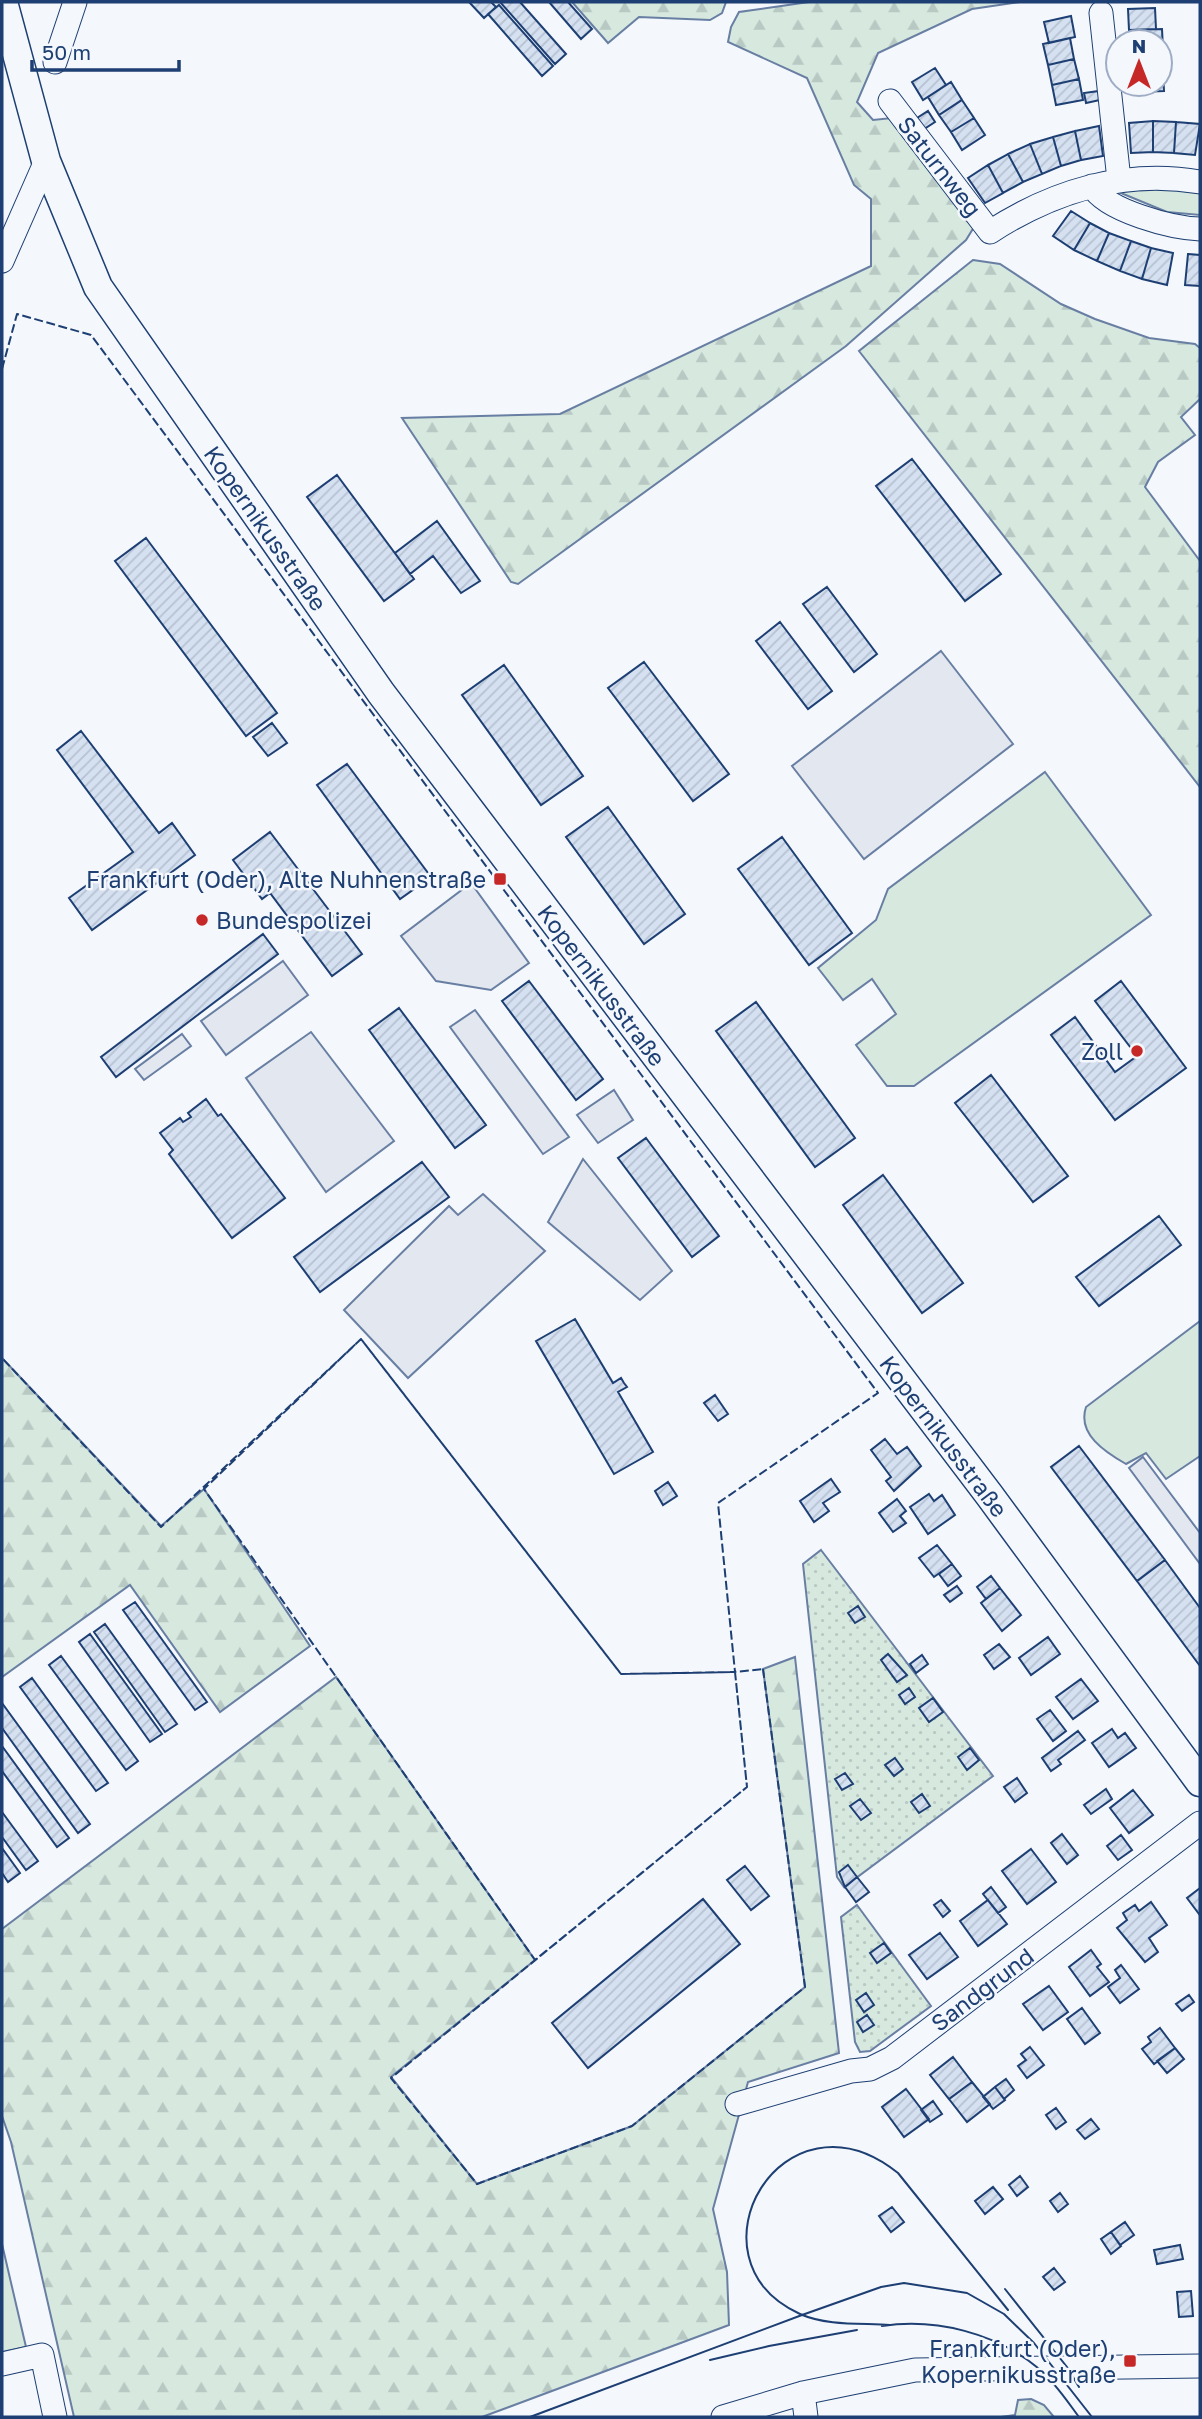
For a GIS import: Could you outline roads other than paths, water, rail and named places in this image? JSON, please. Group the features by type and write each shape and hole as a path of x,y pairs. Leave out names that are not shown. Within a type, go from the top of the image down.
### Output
{"main road":[{"name":"Kopernikusstraße","path":"3,2 46,161 98,287 381,693 990,1496 1200,1782"}],"street":[{"path":"55,62 75,2"},
{"path":"1101,13 1119,180"},
{"name":"Saturnweg","path":"890,101 990,232 1044,201 1091,186"},
{"path":"2,261 46,161"},
{"path":"1200,182 1159,178 1119,180 1091,186 1097,195 1128,210 1171,225 1200,229"},
{"name":"Sandgrund","path":"737,2104 870,2068 892,2058 1200,1823"},
{"path":"2,2364 42,2355 55,2417"},
{"path":"723,2417 803,2393 915,2370 1200,2366"},
{"path":"803,2393 806,2417"}],"tram line":[{"path":"890,2325 810,2318 800,2314 765,2288 749,2256 748,2221 761,2188 785,2163 817,2148 856,2150 898,2173 1008,2310"},
{"path":"530,2417 802,2315 881,2287 904,2283 967,2293 1004,2314 1034,2343 1092,2417"},
{"path":"1005,2289 1067,2367 1079,2387"},
{"path":"882,2326 923,2324 984,2337 1021,2356 1044,2373 1079,2417"},
{"path":"710,2360 857,2330"}],"place":[{"name":"Frankfurt (Oder), Alte Nuhnenstraße","path":"500,879"},
{"name":"Bundespolizei","path":"202,920"},
{"name":"Zoll","path":"1137,1051"},
{"name":"Frankfurt (Oder), Kopernikusstraße","path":"1130,2361"}]}
